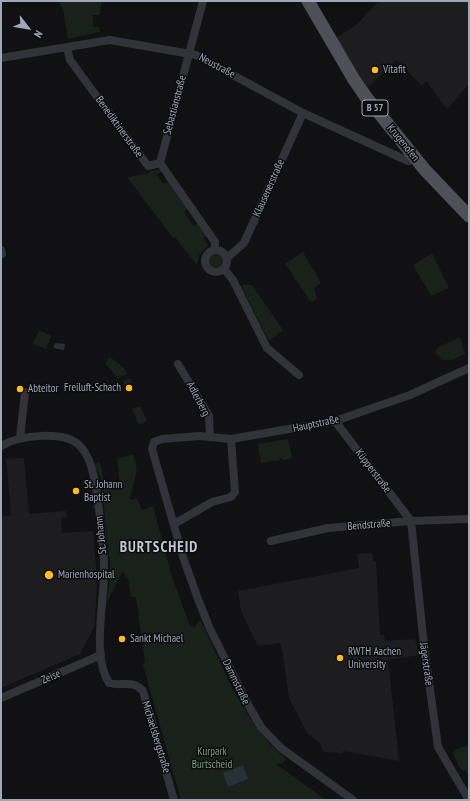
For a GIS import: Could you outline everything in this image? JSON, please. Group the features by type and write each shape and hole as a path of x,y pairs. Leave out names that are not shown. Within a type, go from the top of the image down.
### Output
{"main road":[{"name":"Krugenofen","path":"308,1 353,78 416,159 469,216"}],"street":[{"name":"Sebastianstraße","path":"160,163 203,1"},
{"name":"Neustraße","path":"1,58 110,40 196,54 303,113 408,161 416,159"},
{"name":"Benediktinerstraße","path":"67,48 70,60 148,166 160,163"},
{"name":"Klausenerstraße","path":"227,258 244,243 303,113"},
{"path":"160,163 215,242 215,250"},
{"path":"215,250 222,252 227,258 227,264 224,269 218,272 208,269 206,266 207,256 210,252 215,250"},
{"path":"224,269 233,280 267,348 299,375"},
{"name":"Adlerberg","path":"178,364 209,416 210,437"},
{"name":"Hauptstraße","path":"154,442 162,439 200,436 231,439 335,421 410,395 469,368"},
{"path":"1,446 20,438 25,392"},
{"name":"Küpperstraße","path":"335,421 411,521"},
{"name":"St. Johann","path":"20,438 58,437 72,440 85,452 96,486 104,568 100,636 101,655"},
{"path":"174,524 212,502 231,496 235,492 231,439"},
{"name":"Dammstraße","path":"154,442 152,449 153,458 191,580 210,629 250,708 261,727 291,757 353,800"},
{"name":"Bendstraße","path":"271,540 328,528 411,521 469,519"},
{"name":"Jägerstraße","path":"411,521 424,646 438,747 469,800"},
{"name":"Zeise","path":"1,698 101,655"},
{"name":"Michaelsbergstraße","path":"101,655 105,676 109,683 116,685 132,683 143,691 174,800"}],"shaded area":[{"path":"379,1 469,1 469,84 447,109 426,81 422,86 397,60 368,87 357,73 336,38 355,26"},
{"path":"55,343 65,344 64,350 53,348"},
{"name":"Marienhospital","path":"24,458 29,514 66,511 67,517 61,518 62,533 93,531 97,579 95,621 94,628 80,654 1,688 1,517 11,515 6,459"},
{"name":"RWTH Aachen University","path":"372,553 374,561 376,561 380,635 384,635 385,641 415,639 419,655 388,660 399,761 343,751 342,753 324,752 322,750 320,743 307,733 289,698 281,643 258,646 241,611 238,591 359,568 357,554"},
{"path":"243,765 248,779 228,787 223,773"}],"green space":[{"path":"58,1 102,1 99,15 93,15 93,27 99,27 100,32 68,39 63,9"},
{"path":"163,170 157,175 163,184 170,180 189,207 184,212 194,226 200,222 208,234 203,238 208,245 199,255 197,265 175,237 173,238 127,177 150,173 150,171"},
{"path":"303,252 321,283 314,288 317,299 311,302 285,264"},
{"path":"216,253 222,255 224,261 222,267 216,269 210,267 208,261 210,255"},
{"path":"432,253 449,288 431,296 413,265"},
{"path":"241,285 252,285 283,330 269,341"},
{"path":"39,330 51,336 46,349 33,344"},
{"path":"460,337 465,354 452,360 443,360 435,353 437,348"},
{"path":"110,357 124,368 127,374 118,378 105,363"},
{"name":"Freiluft-Schach","path":"130,378 134,391 128,393 123,381"},
{"path":"140,406 147,421 139,425 132,409"},
{"path":"288,439 292,458 283,460 282,458 279,458 279,460 261,463 258,444"},
{"name":"Kurpark Burtscheid","path":"133,454 137,469 130,500 137,498 142,510 153,506 172,577 190,626 195,627 200,619 233,690 256,727 271,745 286,759 283,763 276,764 326,800 181,800 143,665 145,661 136,597 131,597 128,579 123,571 106,604 110,579 110,565 101,479 94,463 100,462 105,487 120,487 117,459"},
{"path":"469,745 469,773 460,769 453,754 454,750"}],"place":[{"name":"Vitafit","path":"375,70"},
{"name":"Freiluft-Schach","path":"129,388"},
{"name":"Abteitor","path":"20,389"},
{"name":"St. Johann Baptist","path":"76,491"},
{"name":"Marienhospital","path":"49,575"},
{"name":"Sankt Michael","path":"122,639"},
{"name":"RWTH Aachen University","path":"340,658"}],"district":[{"name":"BURTSCHEID","path":"159,548"}]}
